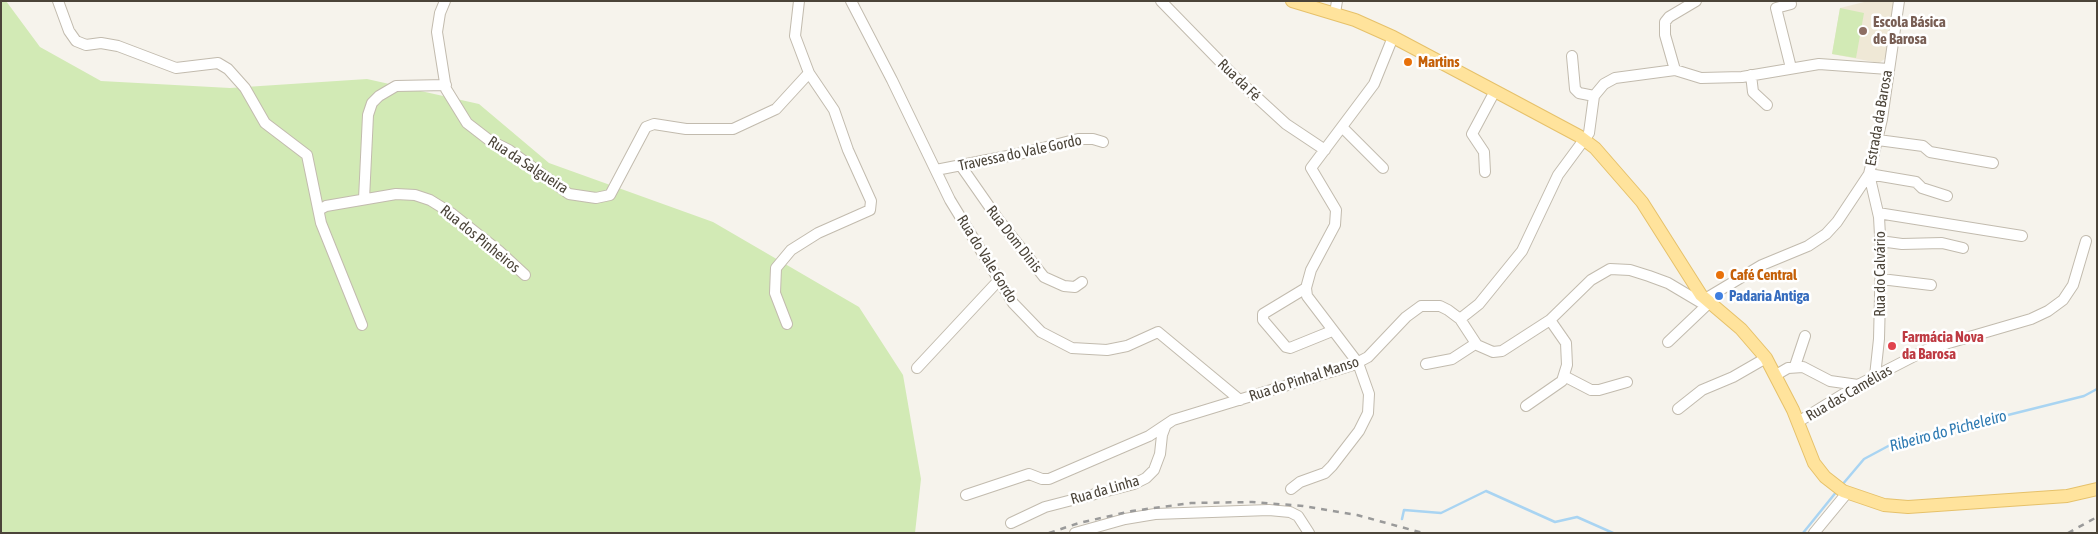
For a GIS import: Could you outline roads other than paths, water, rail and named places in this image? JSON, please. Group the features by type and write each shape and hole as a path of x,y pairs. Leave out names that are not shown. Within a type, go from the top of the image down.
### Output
{"main road":[{"path":"1292,1 1336,7 1585,140 1602,155 1642,202 1707,301 1741,328 1766,358 1798,422 1814,463 1821,473 1842,490 1884,505 1908,506 2067,496 2097,489"}],"street":[{"path":"58,1 63,18 76,41 86,45 118,46 176,68 218,63 228,69 245,88 265,123 274,132 300,148 307,155 321,223 362,325"},
{"name":"Rua da Salgueira","path":"445,1 440,13 438,32 446,85 467,123 489,140 509,150 569,194 596,198 610,195 646,127 654,124 686,129 733,129 776,109 809,73"},
{"path":"787,324 775,293 776,268 791,250 818,233 870,210 871,202 848,150 834,110 809,73 795,36 798,1"},
{"name":"Rua do Vale Gordo","path":"851,1 892,80 950,200 1013,302 1041,332 1072,348 1107,350 1127,346 1158,332 1240,400"},
{"name":"Rua da Fé","path":"1161,1 1238,80 1279,118 1325,150"},
{"path":"1675,70 1665,35 1665,22 1669,17 1696,1"},
{"name":"Estrada da Barosa","path":"1668,342 1707,301 1744,275 1808,246 1826,234 1847,209 1869,174 1878,140 1899,1"},
{"path":"1790,68 1776,8 1791,4"},
{"path":"1291,489 1300,482 1324,473 1332,466 1362,425 1370,403 1369,394 1358,363 1307,296 1306,288 1311,270 1335,225 1336,210 1311,168 1374,84 1393,38"},
{"path":"1572,56 1575,89 1579,93 1594,96"},
{"path":"1460,319 1479,304 1522,251 1558,175 1590,133 1594,96 1604,84 1615,78 1675,70 1701,78 1751,75 1819,64 1844,64 1888,69"},
{"path":"1751,75 1753,92 1767,105"},
{"path":"364,199 368,115 372,103 379,96 396,86 446,85"},
{"path":"1485,172 1484,152 1472,134 1495,91"},
{"path":"1342,126 1383,168"},
{"name":"Travessa do Vale Gordo","path":"936,170 1078,139 1092,139 1103,142"},
{"path":"1878,140 1924,146 1930,152 1993,162"},
{"name":"Rua Dom Dinis","path":"961,166 998,219 1044,278 1064,286 1075,287 1082,282"},
{"path":"1869,174 1916,182 1922,188 1947,196"},
{"name":"Rua do Calvário","path":"1869,174 1878,213 1880,241 1879,339 1875,376"},
{"name":"Rua dos Pinheiros","path":"319,210 326,206 364,199 396,194 415,195 430,200 465,224 525,275"},
{"path":"1878,213 2022,236"},
{"path":"1880,241 1902,244 1942,243 1963,248"},
{"name":"Rua das Camélias","path":"1798,422 1858,385 1928,349 2031,319 2048,310 2063,300 2073,285 2086,241"},
{"path":"1426,364 1452,360 1475,344 1486,351 1502,351 1550,320 1591,280 1610,269 1630,270 1668,283 1700,302 1707,301"},
{"path":"1881,279 1931,285"},
{"path":"917,368 999,280"},
{"path":"1306,288 1263,314 1263,320 1286,347 1290,348 1332,331"},
{"name":"Rua do Pinhal Manso","path":"966,495 1029,474 1042,479 1049,479 1135,443 1165,427 1173,420 1358,363 1368,357 1406,317 1421,306 1440,306 1460,319 1475,344"},
{"path":"1526,406 1562,381 1564,376 1568,360 1566,343 1550,320"},
{"path":"1795,366 1805,336"},
{"path":"1678,409 1702,390 1733,377 1766,358"},
{"path":"1776,375 1795,366 1808,369 1830,381 1858,385"},
{"path":"1564,376 1591,390 1605,389 1627,382"},
{"name":"Rua da Linha","path":"1011,523 1045,507 1134,484 1146,478 1154,470 1160,454 1162,434 1165,427"},
{"path":"1814,533 1842,490"},
{"path":"1076,533 1125,519 1155,514 1269,510 1290,512 1298,516 1309,533"}],"waterway":[{"name":"Ribeiro do Picheleiro","path":"1842,485 1864,459 1892,444 2084,396 2097,389"},
{"name":"Ribeiro do Picheleiro","path":"1402,519 1404,510 1441,513 1486,491 1555,522 1577,517 1613,533"},
{"name":"Ribeiro do Picheleiro","path":"1803,533 1837,491"}],"railway":[{"path":"1049,533 1079,523 1132,511 1191,503 1252,502 1303,506 1357,515 1423,533"},
{"path":"2068,533 2097,517"}],"place":[{"name":"Escola Básica de Barosa","path":"1863,31"},
{"name":"Martins","path":"1408,62"},
{"name":"Café Central","path":"1720,275"},
{"name":"Padaria Antiga","path":"1719,296"},
{"name":"Farmácia Nova da Barosa","path":"1892,346"}]}
